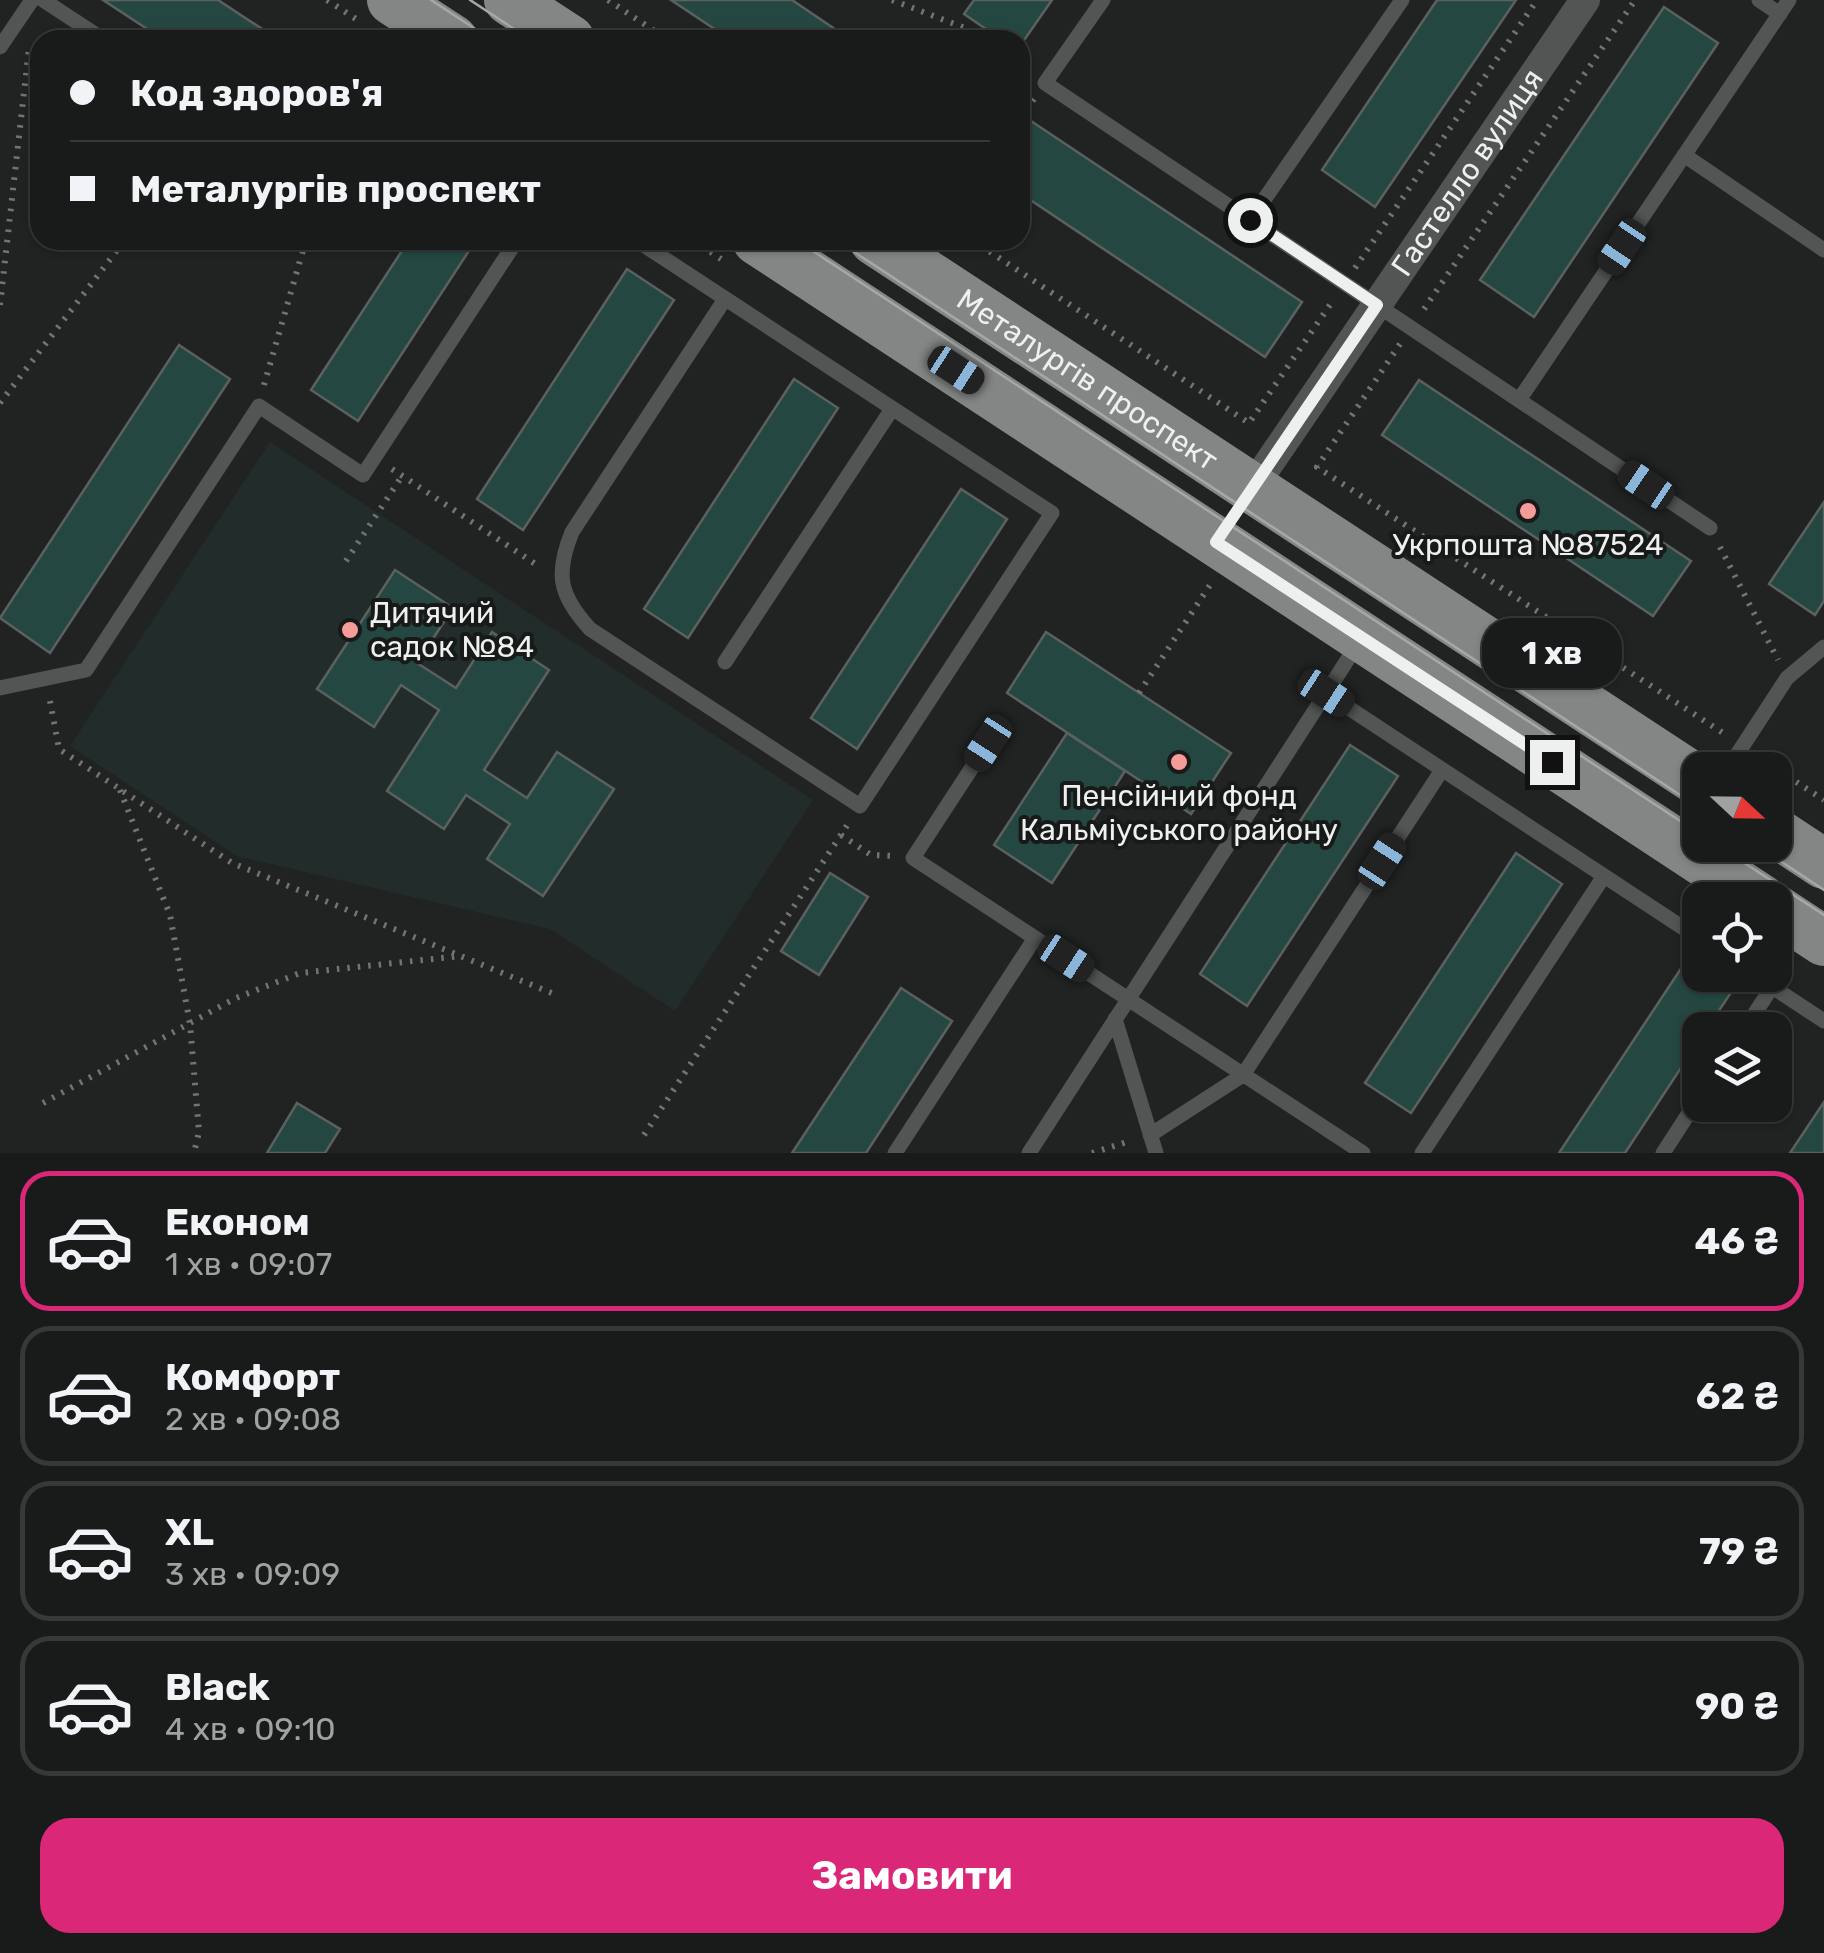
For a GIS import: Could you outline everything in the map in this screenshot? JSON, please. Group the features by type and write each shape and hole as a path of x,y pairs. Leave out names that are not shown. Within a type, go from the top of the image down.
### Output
{"main road":[{"path":"392,0 437,30"},
{"path":"509,0 555,30"},
{"path":"771,250 1214,561 1362,637 1682,824"},
{"name":"Металургів проспект","path":"889,250 1682,770"},
{"name":"Гастелло вулиця","path":"1214,561 1252,488"},
{"path":"1792,843 1824,864"},
{"path":"1723,862 1744,882"},
{"path":"1792,920 1824,941"}],"street":[{"name":"Гастелло вулиця","path":"1252,488 1585,0"}],"lane":[{"path":"0,47 32,0"},
{"path":"43,0 89,30"},
{"path":"1103,0 1044,83 1710,528"},
{"path":"1250,220 1402,0"},
{"path":"1519,400 1784,7 1759,0"},
{"path":"1684,155 1824,250"},
{"path":"0,688 86,670 258,406 363,474 510,250"},
{"path":"651,250 1052,514 860,806 590,629 571,608 562,582 563,556 572,532 725,299"},
{"path":"725,662 892,408"},
{"path":"1029,1153 1362,637"},
{"path":"1738,752 1787,678 1824,648"},
{"path":"1326,693 1682,927"},
{"path":"988,743 913,858 1243,1074 1348,1148 1363,1153"},
{"path":"1150,1134 1243,1074 1442,770"},
{"path":"1422,1153 1604,876"},
{"path":"895,1153 1035,938"},
{"path":"1781,992 1824,1021"},
{"path":"1115,1019 1156,1153"},
{"path":"1663,1153 1683,1122"}],"path":[{"path":"608,0 653,30"},
{"path":"892,0 968,30"},
{"path":"987,250 1249,423 1538,0"},
{"path":"1635,0 1317,467 1824,800"},
{"path":"0,306 30,38"},
{"path":"0,403 117,250"},
{"path":"258,406 303,250"},
{"path":"374,458 562,582"},
{"path":"346,561 402,476"},
{"path":"1710,528 1787,678"},
{"path":"1139,693 1214,561"},
{"path":"45,678 60,749 232,863 554,994"},
{"path":"120,789 170,915 190,1024 199,1132 194,1153"},
{"path":"644,1135 860,806"},
{"path":"841,835 871,855"},
{"path":"43,1104 236,998 300,974 462,956"},
{"path":"1092,1153 1150,1134"}],"shaded area":[{"name":"Дитячий садок №84","path":"270,442 813,800 675,1011 550,929 237,856 70,746"}],"building":[{"path":"103,0 218,0 264,30 149,30"},
{"path":"671,0 792,0 836,30 716,30"},
{"path":"974,0 1052,0 1030,32 987,30 964,14"},
{"path":"1437,0 1516,0 1375,207 1322,170"},
{"path":"1664,7 1718,43 1534,317 1480,280"},
{"path":"1030,122 1302,302 1265,357 1030,200"},
{"path":"402,250 469,250 358,421 311,390"},
{"path":"627,269 674,300 523,530 477,499"},
{"path":"179,345 230,379 50,653 0,618"},
{"path":"794,379 838,408 688,638 644,609"},
{"path":"1419,380 1691,561 1653,616 1382,435"},
{"path":"961,489 1007,519 857,749 811,718"},
{"path":"1824,502 1824,601 1815,615 1769,584"},
{"path":"395,570 453,608 417,663 456,688 492,632 549,670 484,770 527,798 557,752 614,789 543,896 487,859 510,824 466,795 444,829 387,791 439,710 401,685 374,727 317,689"},
{"path":"1046,632 1231,753 1191,814 1007,693"},
{"path":"1067,733 1125,771 1052,883 994,845"},
{"path":"1350,745 1398,776 1247,1006 1200,974"},
{"path":"1516,853 1562,884 1411,1113 1365,1083"},
{"path":"830,873 868,897 819,975 781,951"},
{"path":"1682,967 1682,992 1730,994 1718,1012 1682,1012 1682,1066 1625,1153 1559,1153"},
{"path":"901,988 952,1021 866,1153 792,1153"},
{"path":"1824,1102 1824,1153 1790,1153"},
{"path":"297,1103 340,1129 325,1153 267,1153"}],"tram line":[{"path":"431,0 477,30"},
{"path":"470,0 516,30"},
{"path":"811,250 1682,822"},
{"path":"851,250 1682,796"},
{"path":"1743,862 1824,915"},
{"path":"1782,862 1824,890"}],"place":[{"name":"Укрпошта №87524","path":"1528,511"},
{"name":"Дитячий садок №84","path":"350,630"},
{"name":"Пенсійний фонд Кальміуського району","path":"1179,762"}],"route":[{"path":"1250,220 1377,305 1216,542 1552,762"}]}
